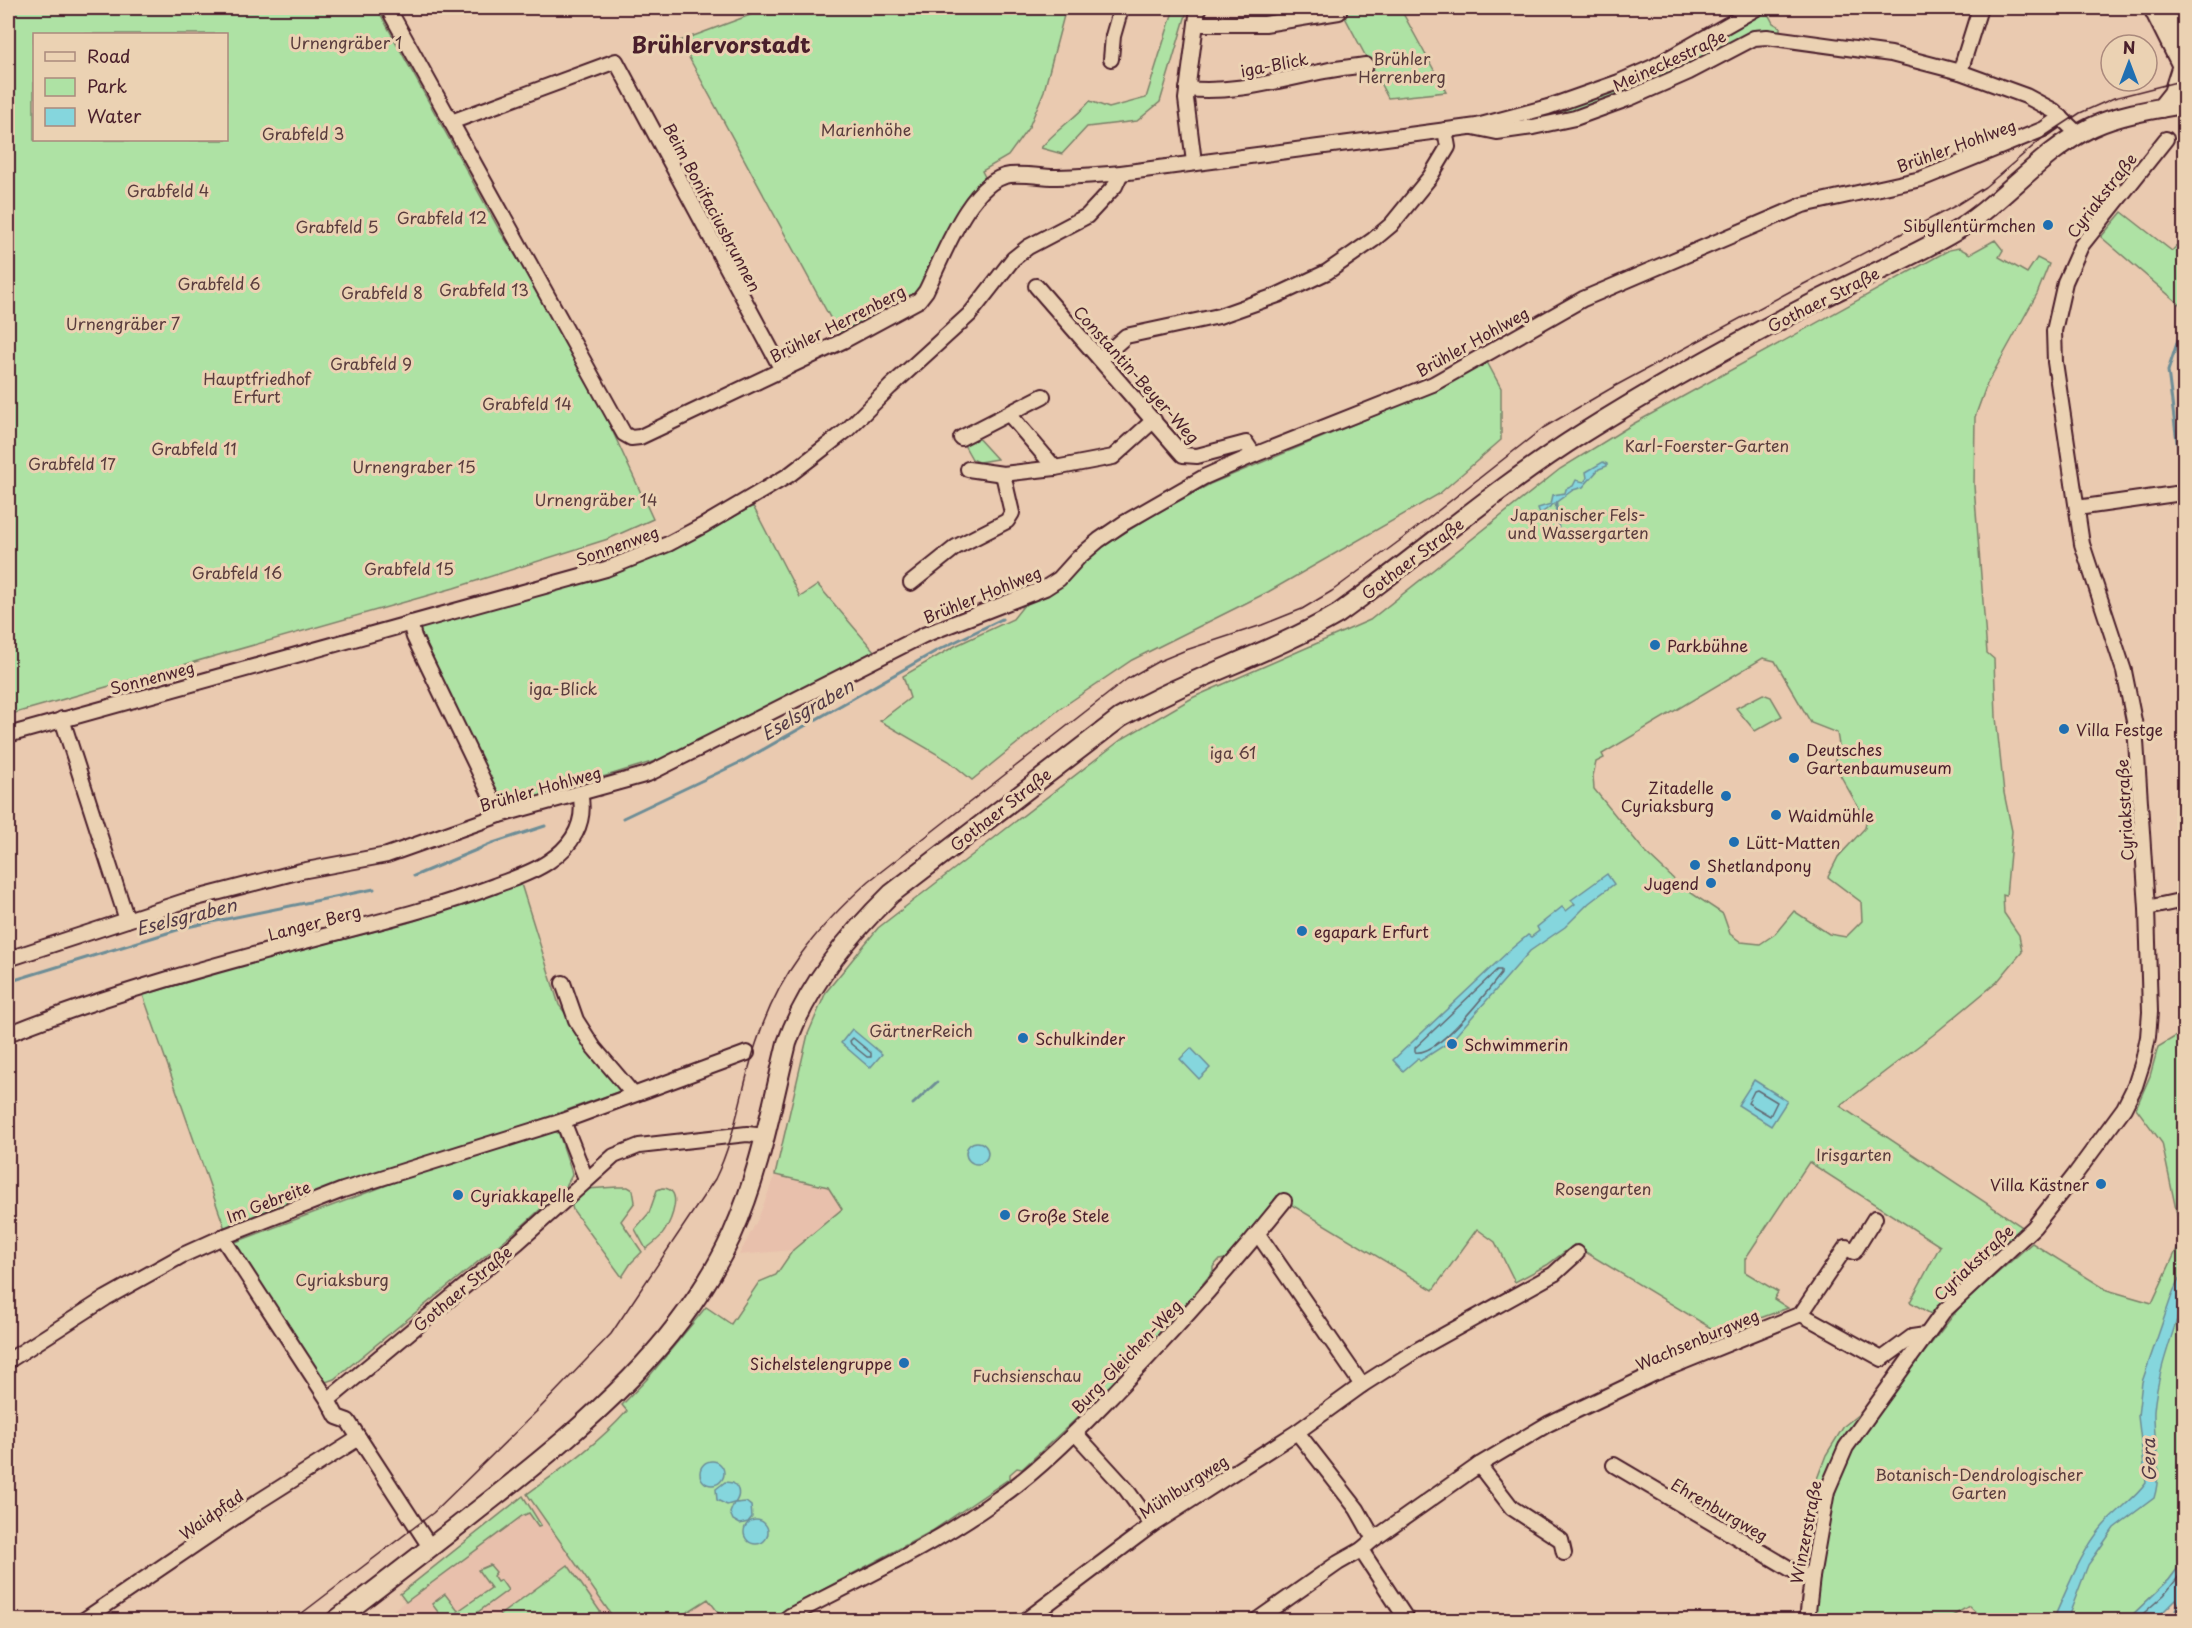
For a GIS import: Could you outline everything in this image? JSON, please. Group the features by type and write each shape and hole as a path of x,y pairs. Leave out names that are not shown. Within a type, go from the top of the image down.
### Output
{"main road":[{"path":"2153,8 2183,68 2173,93 2161,108"},
{"path":"2175,15 2184,38"},
{"name":"Gothaer Straße","path":"336,1620 573,1433 638,1372 680,1320 710,1277 732,1234 753,1181 793,1025 830,963 860,923 891,894 1120,718 1152,699 1311,630 1338,614 1558,449 1705,361 1956,231 1989,207 2053,153 2079,135 2106,122 2184,104"}],"street":[{"name":"Brühler Herrenberg","path":"388,8 624,434 631,438 640,437 782,370 919,300 926,291 963,215 990,182 1009,175 1075,177 1121,173 1471,127 1548,107 1619,82 1653,67 1757,8"},
{"path":"1111,59 1113,36 1121,8"},
{"path":"1194,162 1186,99 1198,8"},
{"path":"1960,72 1980,8"},
{"path":"1196,24 1265,24 1339,12"},
{"name":"Meineckestraße","path":"1471,127 1497,132 1575,118 1630,99 1689,72 1754,38 1767,37 1891,54 1960,72 2026,96 2054,111 2079,135"},
{"name":"Beim Bonifaciusbrunnen","path":"451,122 616,61 782,370"},
{"name":"iga-Blick","path":"1187,89 1200,91 1266,84 1327,70 1366,65"},
{"name":"Brühler Hohlweg","path":"8,959 185,900 289,874 387,855 500,816 648,774 924,635 1045,588 1059,579 1099,540 1204,477 1254,454 1434,384 1583,299 1781,213 1803,205 1921,179 2044,129 2061,117"},
{"path":"1101,358 1126,336 1219,316 1278,295 1327,272 1373,240 1408,206 1430,177 1448,147 1445,130"},
{"name":"Cyriakstraße","path":"1925,1335 1943,1312 2034,1227 2102,1138 2135,1086 2148,1037 2150,1012 2147,908 2131,699 2124,671 2087,563 2055,362 2054,331 2060,298 2069,269 2080,246 2166,139"},
{"name":"Sonnenweg","path":"8,735 606,569 677,540 789,475 848,429 970,314 1013,259 1028,247 1087,216 1115,186 1121,173"},
{"name":"Constantin-Beyer-Weg","path":"1036,286 1183,454 1189,457 1246,443 1254,454"},
{"path":"961,438 1044,396"},
{"path":"1009,414 1055,468"},
{"path":"968,469 1003,474 1055,468 1113,457 1154,420"},
{"path":"911,583 956,547 1007,521 1012,513 1003,474"},
{"path":"2077,508 2175,494"},
{"path":"410,623 414,637 500,816"},
{"path":"62,719 128,920"},
{"name":"Langer Berg","path":"8,1034 138,988 464,898 522,875 547,863 566,849 578,831 582,804 580,794"},
{"path":"2147,908 2184,900"},
{"path":"563,983 576,1020 594,1048 633,1094"},
{"name":"Im Gebreite","path":"8,1361 106,1298 183,1255 222,1238 343,1190 563,1121 747,1053"},
{"path":"563,1121 586,1179"},
{"name":"Gothaer Straße","path":"328,1400 518,1242 614,1156 639,1146 747,1134 765,1136"},
{"name":"Burg-Gleichen-Weg","path":"784,1620 909,1554 1002,1497 1075,1433 1176,1330 1284,1201"},
{"path":"1875,1218 1854,1252 1846,1247 1802,1314 1882,1359 1912,1337 1925,1335"},
{"path":"1258,1234 1362,1385"},
{"path":"222,1238 337,1417 348,1422 430,1547"},
{"name":"Mühlburgweg","path":"1026,1620 1152,1526 1297,1432 1362,1385 1417,1350 1554,1274 1577,1253"},
{"name":"Wachsenburgweg","path":"1257,1620 1479,1465 1548,1424 1653,1374 1802,1314"},
{"name":"Winzerstraße","path":"1807,1620 1827,1491 1836,1468 1860,1425 1925,1335"},
{"path":"1297,1432 1357,1509 1374,1539"},
{"path":"1075,1433 1126,1489 1152,1526"},
{"name":"Waidpfad","path":"84,1620 256,1503 359,1438"},
{"path":"1479,1465 1512,1508 1561,1540 1564,1553"},
{"name":"Ehrenburgweg","path":"1614,1465 1799,1574 1812,1577"},
{"path":"1360,1550 1407,1620"}],"shaded area":[{"path":"775,1175 828,1187 842,1209 793,1250 739,1255 758,1219"},
{"path":"534,1503 615,1620 379,1620 404,1602"},
{"path":"708,1599 724,1620 675,1620"}],"green space":[{"name":"Hauptfriedhof Erfurt","path":"8,8 377,8 500,231 553,315 588,378 653,519 608,539 454,588 8,715"},
{"name":"Marienhöhe","path":"769,8 1066,8 1044,91 1029,127 1008,156 982,171 985,177 975,187 958,212 924,283 913,296 839,334 680,41"},
{"path":"1174,8 1188,8 1160,102 1137,121 1087,127 1062,154 1041,148 1090,101 1109,108 1146,98"},
{"name":"Brühler Herrenberg","path":"1340,8 1400,8 1446,92 1388,98"},
{"path":"1766,10 1773,23 1780,27 1780,33 1602,103 1524,122 1489,126 1558,110 1646,78 1680,61"},
{"path":"2122,212 2172,251 2182,240 2184,241 2184,308 2101,237"},
{"name":"egapark Erfurt","path":"1995,240 2003,250 1999,257 2027,273 2037,258 2049,264 2037,294 1987,384 1975,417 1974,486 1987,653 1994,659 1996,717 2004,793 2012,831 2006,896 2003,895 2004,913 2019,935 2022,952 1997,982 1933,1035 1840,1106 2024,1228 1956,1286 1931,1314 1910,1302 1940,1246 1809,1162 1745,1259 1745,1272 1778,1292 1774,1299 1788,1308 1719,1333 1574,1245 1547,1265 1515,1282 1495,1242 1477,1229 1433,1290 1277,1196 1274,1200 1276,1203 1225,1259 1219,1260 1213,1267 1213,1271 1170,1325 1130,1367 1123,1368 1117,1374 1118,1380 1022,1469 1017,1468 1010,1474 1010,1478 932,1531 767,1620 724,1620 708,1599 675,1620 615,1620 527,1494 580,1455 616,1423 627,1411 622,1405 647,1379 706,1307 731,1324 759,1282 776,1275 793,1250 842,1209 828,1187 775,1175 808,1034 826,992 878,928 1122,739 1194,697 1370,620 1560,469 1633,424 1949,250 1959,248 1970,254","holes":["1763,658 1775,661 1811,723 1837,733 1839,745 1834,764 1866,821 1865,828 1838,857 1828,877 1861,902 1862,921 1846,937 1829,934 1794,911 1775,934 1760,944 1741,942 1730,934 1723,914 1682,887 1646,853 1594,789 1593,776 1596,762 1604,758 1602,754"]},
{"path":"1487,362 1501,388 1501,440 1439,494 1268,592 1132,660 1061,708 972,780 949,761 880,721 910,698 903,676 955,646 1013,619 1028,600 1103,546 1155,514 1210,484 1436,390"},
{"path":"976,436 997,459 979,462 972,459 963,443"},
{"name":"iga-Blick","path":"753,506 800,597 818,585 874,651 671,756 505,807 499,804 417,633 418,627 650,558 707,532"},
{"path":"1763,694 1771,697 1782,716 1755,731 1736,708"},
{"path":"521,884 559,1005 623,1090 506,1132 350,1181 225,1229 143,995 254,962 407,923"},
{"name":"Botanisch-Dendrologischer Garten","path":"2178,1035 2184,1039 2184,1560 2169,1580 2127,1620 1984,1620 1969,1606 1946,1620 1816,1620 1817,1583 1826,1528 1839,1478 1852,1450 1877,1413 1962,1304 2032,1243 2107,1290 2152,1303 2182,1238 2162,1143 2136,1108 2150,1076 2158,1047"},
{"name":"Cyriaksburg","path":"550,1131 559,1134 571,1170 572,1175 566,1186 523,1225 334,1379 326,1382 319,1378 233,1243 411,1176"},
{"path":"628,1187 633,1190 635,1202 621,1221 642,1252 622,1277 573,1210 571,1203 586,1189"},
{"path":"669,1189 673,1193 675,1199 673,1213 662,1235 646,1249 635,1229 649,1213 657,1190"},
{"path":"1864,1410 1821,1493 1804,1566 1803,1554 1814,1503 1814,1487 1826,1455 1844,1426"},
{"path":"523,1496 541,1525 538,1526 529,1513 522,1516 406,1602 400,1594"},
{"path":"490,1565 496,1572 493,1576 497,1582 501,1580 508,1590 467,1620 444,1620 432,1604 445,1594 458,1611 491,1588 478,1570"},
{"path":"568,1565 606,1620 493,1620"}],"water":[{"path":"1603,462 1607,466 1599,469 1583,487 1573,490 1540,514 1538,508 1551,504 1553,495 1565,493 1566,489 1573,486 1576,480 1584,482 1587,478 1586,472"},
{"path":"1607,874 1614,884 1589,903 1565,927 1530,951 1451,1041 1420,1061 1418,1058 1403,1071 1393,1060 1511,949 1528,935 1531,937 1539,931 1537,927 1562,907 1566,911 1575,904 1571,900"},
{"path":"852,1029 882,1054 870,1068 841,1043"},
{"path":"1191,1048 1210,1068 1199,1079 1180,1059"},
{"path":"1754,1080 1787,1101 1771,1126 1738,1105"},
{"path":"977,1142 985,1145 988,1153 985,1161 977,1164 969,1161 966,1153 969,1145"},
{"name":"Gera","path":"2184,1269 2182,1304 2165,1357 2154,1411 2158,1476 2154,1498 2114,1528 2088,1565 2067,1620 2053,1620 2075,1571 2095,1536 2146,1483 2138,1416 2142,1382 2173,1292"},
{"path":"712,1461 721,1464 724,1473 721,1482 712,1485 703,1482 700,1473 703,1464"},
{"path":"725,1482 733,1483 738,1490 735,1503 746,1502 751,1506 752,1517 748,1522 740,1524 733,1520 730,1513 734,1503 727,1505 717,1500 716,1489"},
{"path":"756,1520 761,1521 767,1527 767,1537 761,1543 756,1544 751,1543 745,1537 744,1532 745,1527 751,1521"},
{"path":"2184,1560 2184,1607 2175,1610 2178,1603 2176,1599 2155,1620 2127,1620 2169,1580"},
{"path":"2184,1607 2184,1619 2174,1620 2181,1615"}],"waterway":[{"path":"2184,331 2178,340 2168,371 2184,497"},
{"path":"1556,503 1557,537"},
{"name":"Eselsgraben","path":"623,818 743,761 936,651 1002,619"},
{"name":"Eselsgraben","path":"414,876 493,843 545,826"},
{"name":"Eselsgraben","path":"8,982 187,927 374,889"},
{"path":"913,1104 937,1082"}],"tram line":[{"path":"293,1620 433,1513 537,1411 611,1334 715,1179 728,1146 756,1044 775,996 787,974 816,935 869,881 1127,679 1157,662 1186,650 1302,609 1332,591 1402,539 1543,428 1615,386 1800,286 1955,206 1985,187 2045,136 2080,113 2114,98 2184,80"}],"place":[{"name":"Sibyllentürmchen","path":"2048,225"},
{"name":"Parkbühne","path":"1655,645"},
{"name":"Villa Festge","path":"2064,729"},
{"name":"Deutsches Gartenbaumuseum","path":"1794,758"},
{"name":"Zitadelle Cyriaksburg","path":"1726,796"},
{"name":"Waidmühle","path":"1776,815"},
{"name":"Lütt-Matten","path":"1734,842"},
{"name":"Shetlandpony","path":"1695,865"},
{"name":"Jugend","path":"1711,883"},
{"name":"egapark Erfurt","path":"1302,931"},
{"name":"Schulkinder","path":"1023,1038"},
{"name":"Schwimmerin","path":"1452,1044"},
{"name":"Villa Kästner","path":"2101,1184"},
{"name":"Cyriakkapelle","path":"458,1195"},
{"name":"Große Stele","path":"1005,1215"},
{"name":"Sichelstelengruppe","path":"904,1363"}],"district":[{"name":"Brühlervorstadt","path":"721,43"}],"park label":[{"name":"Urnengräber 1","path":"346,42"},
{"name":"Grabfeld 3","path":"303,133"},
{"name":"Grabfeld 4","path":"168,190"},
{"name":"Grabfeld 12","path":"442,217"},
{"name":"Grabfeld 5","path":"337,226"},
{"name":"Grabfeld 6","path":"219,283"},
{"name":"Grabfeld 13","path":"484,289"},
{"name":"Grabfeld 8","path":"382,292"},
{"name":"Urnengräber 7","path":"123,323"},
{"name":"Grabfeld 9","path":"371,363"},
{"name":"Grabfeld 14","path":"527,403"},
{"name":"Karl-Foerster-Garten","path":"1707,445"},
{"name":"Grabfeld 11","path":"194,448"},
{"name":"Grabfeld 17","path":"72,463"},
{"name":"Urnengraber 15","path":"414,466"},
{"name":"Urnengräber 14","path":"596,499"},
{"name":"Japanischer Fels- und Wassergarten","path":"1578,523"},
{"name":"Grabfeld 15","path":"409,568"},
{"name":"Grabfeld 16","path":"237,572"},
{"name":"iga 61","path":"1233,752"},
{"name":"GärtnerReich","path":"921,1030"},
{"name":"Irisgarten","path":"1854,1154"},
{"name":"Rosengarten","path":"1603,1188"},
{"name":"Fuchsienschau","path":"1027,1375"}]}
